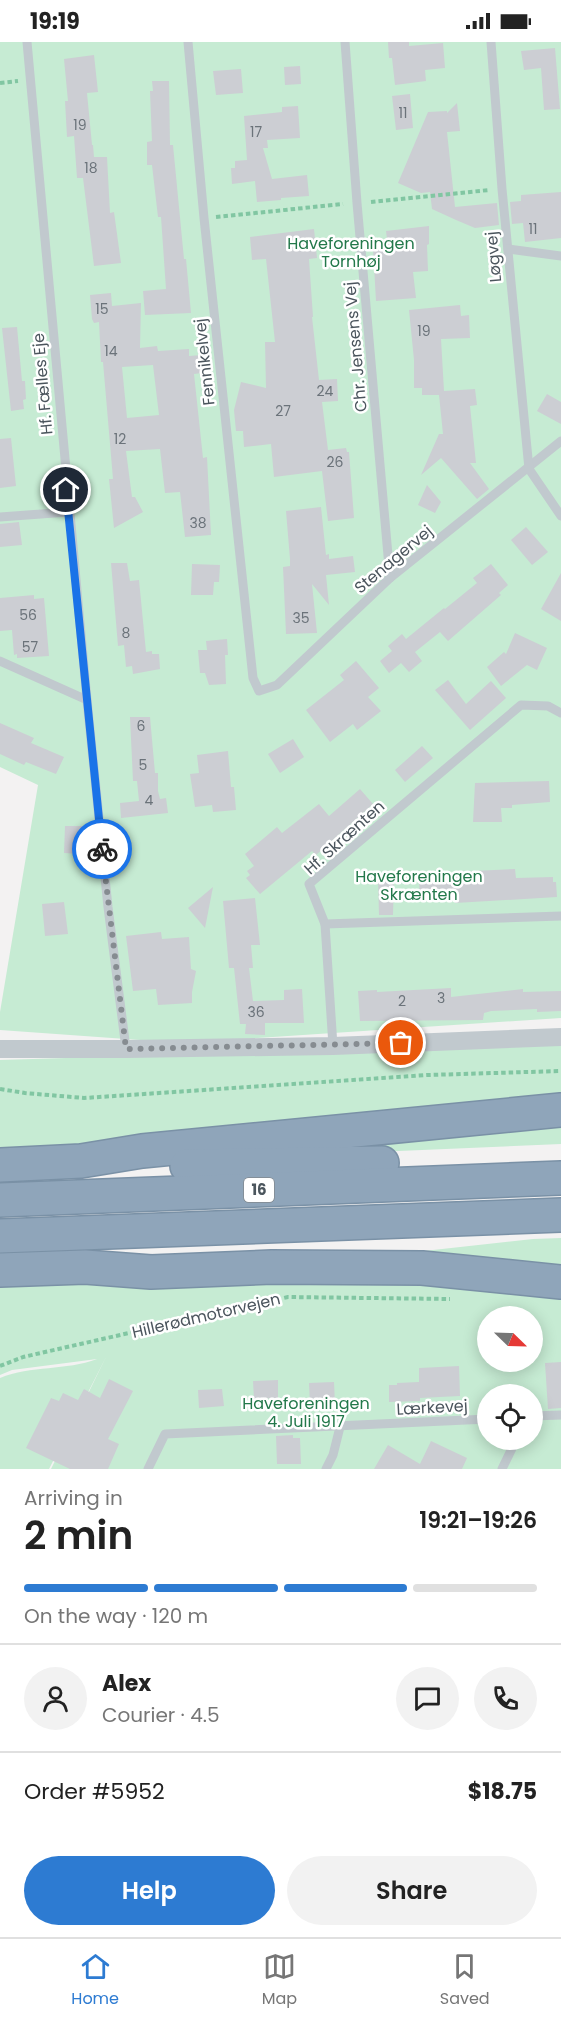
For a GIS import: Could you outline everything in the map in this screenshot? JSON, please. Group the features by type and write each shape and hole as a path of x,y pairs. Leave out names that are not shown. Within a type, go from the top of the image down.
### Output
{"highway":[{"path":"0,1165 81,1161 142,1151 561,1110"},
{"path":"81,1161 139,1167 437,1162 517,1180"},
{"name":"16","path":"0,1200 561,1178"},
{"name":"16","path":"0,1236 561,1215"},
{"name":"16","path":"85,1267 152,1255 367,1243 444,1219"},
{"path":"0,1270 85,1267 151,1272 272,1267 422,1268 561,1282"}],"street":[{"path":"0,1048 333,1046 561,1037"}],"lane":[{"name":"Hf. Fælles Eje","path":"27,42 87,700 108,907 126,1049"},
{"name":"Fennikelvej","path":"188,42 205,230 253,678"},
{"name":"Chr. Jensens Vej","path":"345,42 390,578"},
{"name":"Løgvej","path":"491,42 529,469"},
{"path":"508,249 561,256"},
{"name":"Stenagervej","path":"253,678 259,691 277,685 390,578 529,469 561,441"},
{"path":"529,469 561,516"},
{"path":"0,517 69,512"},
{"path":"0,661 87,700"},
{"name":"Hf. Skrænten","path":"326,924 309,884 521,705 548,706 561,713"},
{"path":"333,1046 326,924 561,916"},
{"path":"543,1416 561,1415"},
{"name":"Lærkevej","path":"148,1469 165,1434 477,1420"},
{"path":"326,1469 333,1455 340,1427"},
{"path":"502,1469 511,1450"}],"path":[{"path":"0,1089 25,1094 84,1098 428,1075 561,1071"},
{"name":"Hillerødmotorvejen","path":"0,1366 22,1356 288,1297 457,1300"}],"green space":[{"path":"0,42 561,42 561,1018 182,1043 0,1030 0,1012 38,785 0,767"},
{"path":"561,1043 561,1144 305,1155 100,1146 0,1150 0,1060"},
{"name":"Haveforeningen 4. Juli 1917","path":"561,1238 561,1469 51,1469 106,1357 49,1469 0,1469 0,1378 24,1371 73,1365 97,1359 12,1370 0,1375 0,1287 152,1281 533,1239"}],"building":[{"path":"388,42 409,42 409,46 443,43 445,68 425,70 426,81 395,85"},
{"path":"555,48 560,109 544,110 541,68 524,70 521,51"},
{"path":"94,55 98,92 87,93 92,145 94,157 107,157 110,213 114,212 121,263 94,266 83,178 77,178 74,136 67,137 65,101 68,101 64,59"},
{"path":"300,66 301,84 285,85 284,67"},
{"path":"241,69 243,93 216,95 213,71"},
{"path":"152,81 169,81 170,145 173,145 191,313 145,315 143,291 166,289 161,217 158,217 152,165 147,165 147,142 152,141 150,91 153,91"},
{"path":"410,94 413,128 396,130 392,96"},
{"path":"457,103 460,131 447,132 455,207 497,203 499,225 475,228 432,209 430,192 421,193 398,183 428,112 447,111 447,113"},
{"path":"298,106 300,138 267,140 268,148 263,148 272,179 307,175 309,196 257,202 255,181 232,184 231,168 235,168 235,161 247,160 244,116 282,112 282,107"},
{"path":"561,192 561,238 525,242 523,223 512,224 510,202 521,201 521,195"},
{"path":"429,226 428,271 413,272 416,298 376,301 373,248 388,247 386,231"},
{"path":"314,229 317,258 309,259 319,380 337,379 338,401 322,402 328,450 346,448 349,452 354,518 328,521 322,471 274,477 271,444 244,447 243,431 236,431 234,410 241,382 266,388 265,342 275,342 266,259 252,260 250,237"},
{"path":"111,293 112,306 141,303 140,348 157,346 158,351 189,349 189,356 202,355 202,373 194,374 203,458 207,457 211,535 185,537 180,492 165,493 160,449 126,451 132,497 135,497 143,512 114,528 109,479 113,479 99,322 94,323 92,319 90,295","holes":["153,365 159,415 127,418 122,367"]},
{"path":"460,305 461,316 469,315 470,338 441,339 444,391 475,389 477,405 470,406 476,463 470,463 489,489 477,499 441,458 421,475 439,434 443,434 439,395 422,395 422,388 414,388 409,310"},
{"path":"17,327 26,399 23,400 24,409 11,411 2,328"},
{"path":"547,394 561,402 561,424 537,411"},
{"path":"11,438 16,486 0,488 0,439"},
{"path":"427,485 441,502 435,513 418,505"},
{"path":"321,507 326,555 329,554 329,559 353,556 355,572 326,575 329,605 312,584 317,633 286,634 283,567 290,566 290,559 286,511"},
{"path":"19,522 22,545 0,547 0,524"},
{"path":"526,527 548,552 532,565 511,540"},
{"path":"111,563 127,563 130,581 139,580 146,652 152,651 152,654 159,654 160,669 133,674 132,666 126,667 124,645 118,646"},
{"path":"192,564 220,565 219,582 214,582 213,595 191,595"},
{"path":"491,564 508,585 499,593 501,595 448,641 440,632 415,652 422,661 409,672 401,663 389,673 380,661 392,651 388,646 402,634 406,639 445,609 477,583 473,578"},
{"path":"561,573 561,621 541,609"},
{"path":"34,595 34,599 44,598 49,656 17,658 17,654 14,655 12,630 0,631 0,598"},
{"path":"515,633 547,648 537,670 527,665 501,686 487,667 504,652 506,654"},
{"path":"227,639 226,684 209,685 205,673 200,673 198,650 207,650 206,641"},
{"path":"356,661 379,688 368,697 381,711 357,730 353,724 330,742 306,710 344,680 340,675"},
{"path":"448,680 466,704 491,681 506,698 470,730 435,690"},
{"path":"130,717 150,717 155,773 158,773 158,791 160,799 166,798 168,813 121,818 120,803 139,801 137,781 133,781"},
{"path":"0,723 34,738 31,743 64,757 56,774 26,762 24,765 0,754"},
{"path":"293,739 304,757 280,773 268,754"},
{"path":"422,746 433,758 405,782 395,770"},
{"path":"228,751 231,787 234,787 236,810 213,812 212,805 195,807 190,774 199,773 197,755"},
{"path":"549,781 550,802 501,808 502,822 473,822 475,783"},
{"path":"360,789 373,804 316,855 312,851 260,894 246,878 250,875 247,871 254,866 245,854 277,827 282,833 319,804 329,816"},
{"path":"65,826 82,826 80,854 64,853"},
{"path":"515,869 516,878 553,877 553,882 556,882 557,897 455,903 455,897 420,899 419,880 453,879 452,872"},
{"path":"394,876 393,915 379,915 378,877"},
{"path":"213,887 205,928 188,908"},
{"path":"255,898 260,945 251,945 253,968 249,968 253,1001 284,1000 284,990 302,989 304,1023 265,1023 265,1035 245,1034 246,1024 240,1024 234,968 229,968 223,901"},
{"path":"64,902 68,934 45,936 42,904"},
{"path":"161,932 162,939 189,937 191,969 196,971 192,1003 158,1005 156,989 133,991 126,936"},
{"path":"451,988 451,997 523,989 523,992 561,991 561,1011 537,1012 537,1009 491,1011 484,1013 483,1020 360,1021 358,991"},
{"path":"561,1362 561,1408 548,1409 545,1363"},
{"path":"459,1366 460,1396 389,1402 389,1385 419,1382 419,1368"},
{"path":"109,1379 133,1391 108,1439 119,1444 108,1469 70,1469 26,1448 51,1398 59,1401 63,1393 78,1400 84,1389 100,1398"},
{"path":"278,1380 278,1398 254,1399 253,1381"},
{"path":"334,1382 335,1405 310,1406 309,1383"},
{"path":"222,1389 224,1406 199,1408 198,1390"},
{"path":"293,1435 293,1438 300,1438 301,1464 277,1464 276,1436"},
{"path":"431,1441 467,1458 462,1469 374,1469 388,1445 420,1464"}],"way so far":[{"path":"102,849 126,1049 401,1043"}],"route":[{"path":"66,490 102,849"}],"park label":[{"name":"Haveforeningen Tornhøj","path":"351,252"},
{"name":"Haveforeningen Skrænten","path":"419,885"}]}
